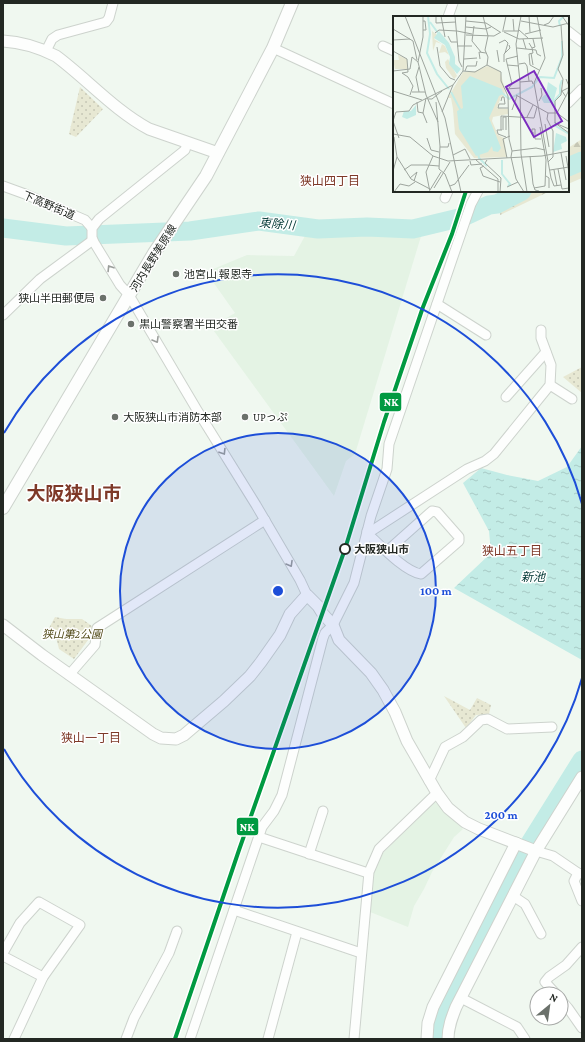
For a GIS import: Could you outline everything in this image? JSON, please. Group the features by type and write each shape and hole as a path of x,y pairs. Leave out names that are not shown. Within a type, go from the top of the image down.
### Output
{"main road":[{"name":"河内長野美原線","path":"3,508 129,295 206,176 273,48 292,3"}],"street":[{"path":"46,51 52,38 58,35 106,22 109,18 113,3"},
{"path":"448,16 453,3"},
{"path":"569,32 582,42"},
{"path":"3,41 23,43 46,51 65,62 122,112 140,124 149,129 218,153"},
{"path":"383,46 393,51"},
{"path":"273,48 393,104"},
{"path":"569,102 582,89"},
{"path":"3,315 40,279 92,235 99,219 185,150 187,143"},
{"name":"下高野街道","path":"3,186 85,220 92,235"},
{"path":"190,1039 262,827 274,811 282,795 323,638 325,633 333,625 354,583 367,532 387,469 389,444 471,204 477,192"},
{"path":"92,235 120,284 129,295 197,410 265,520 300,580 307,595 333,625 339,640 371,673 383,690 395,712 407,741 437,794 448,808 465,822 536,851 553,856 580,874 574,881 582,901"},
{"path":"437,304 486,335"},
{"path":"367,532 494,454 550,385 551,365 541,338 541,330"},
{"path":"506,397 546,352"},
{"path":"550,385 572,400"},
{"path":"367,532 386,551 395,559 415,573 421,574 459,541 459,537 437,512 432,511 386,551"},
{"path":"69,675 95,645 97,628 265,520"},
{"path":"3,625 69,675 153,734 169,740 176,739 189,731 250,676 280,635 290,614 307,595"},
{"path":"429,781 445,747 463,737 481,720 488,719 508,729 552,727"},
{"path":"448,1039 451,1019 536,851 582,777"},
{"path":"354,1039 368,873 379,849 437,794"},
{"path":"310,854 323,811"},
{"path":"259,837 368,873"},
{"path":"427,1039 428,1023 433,1007 518,844"},
{"path":"513,896 525,904 541,934"},
{"path":"14,1039 43,977 80,925 39,902 20,923 3,955 43,977"},
{"path":"234,910 361,953"},
{"path":"126,1039 134,1018 169,953 177,931"},
{"path":"268,1039 297,932"},
{"path":"549,986 545,982 549,977 566,965 582,947"},
{"path":"461,998 517,1027 525,1039"},
{"path":"569,1009 582,1028"}],"shaded area":[{"path":"422,233 355,454 346,461 334,496 211,327 235,313 206,272 247,255 294,256 306,234 315,237"},
{"path":"435,802 463,829 454,837 432,872 414,906 408,927 370,912 371,879 380,856"}],"green space":[{"path":"80,87 103,109 76,137 69,134"},
{"path":"582,139 582,178 569,184 569,147"},
{"path":"503,192 548,192 500,215"},
{"path":"582,367 582,393 563,377"},
{"name":"狭山第2公園","path":"55,617 82,619 92,626 91,636 74,659 59,649 56,637 48,630"},
{"path":"444,696 470,710 477,698 491,705 489,714 476,715 466,728"}],"water":[{"name":"新池","path":"582,446 582,660 454,588 491,553 489,531 463,483 481,468 538,481 567,467"}],"waterway":[{"name":"東除川","path":"569,167 582,161"},
{"name":"東除川","path":"3,228 66,236 190,231 259,221 318,229 367,227 413,229 463,217 489,205 497,204 520,192"},
{"path":"437,1039 440,1016 512,872 582,760"}],"transit line":[{"name":"NK","path":"175,1039 239,850 345,549 384,422 423,307 452,234 466,192"}],"place":[{"name":"池宮山 報恩寺","path":"176,274"},
{"name":"狭山半田郵便局","path":"103,298"},
{"name":"黒山警察署半田交番","path":"131,324"},
{"name":"大阪狭山市消防本部","path":"115,417"},
{"name":"UPっぷ","path":"245,417"},
{"name":"大阪狭山市","path":"345,549"}],"district":[{"name":"狭山四丁目","path":"330,181"},
{"name":"大阪狭山市","path":"74,493"},
{"name":"狭山五丁目","path":"512,551"},
{"name":"狭山一丁目","path":"91,738"}]}
